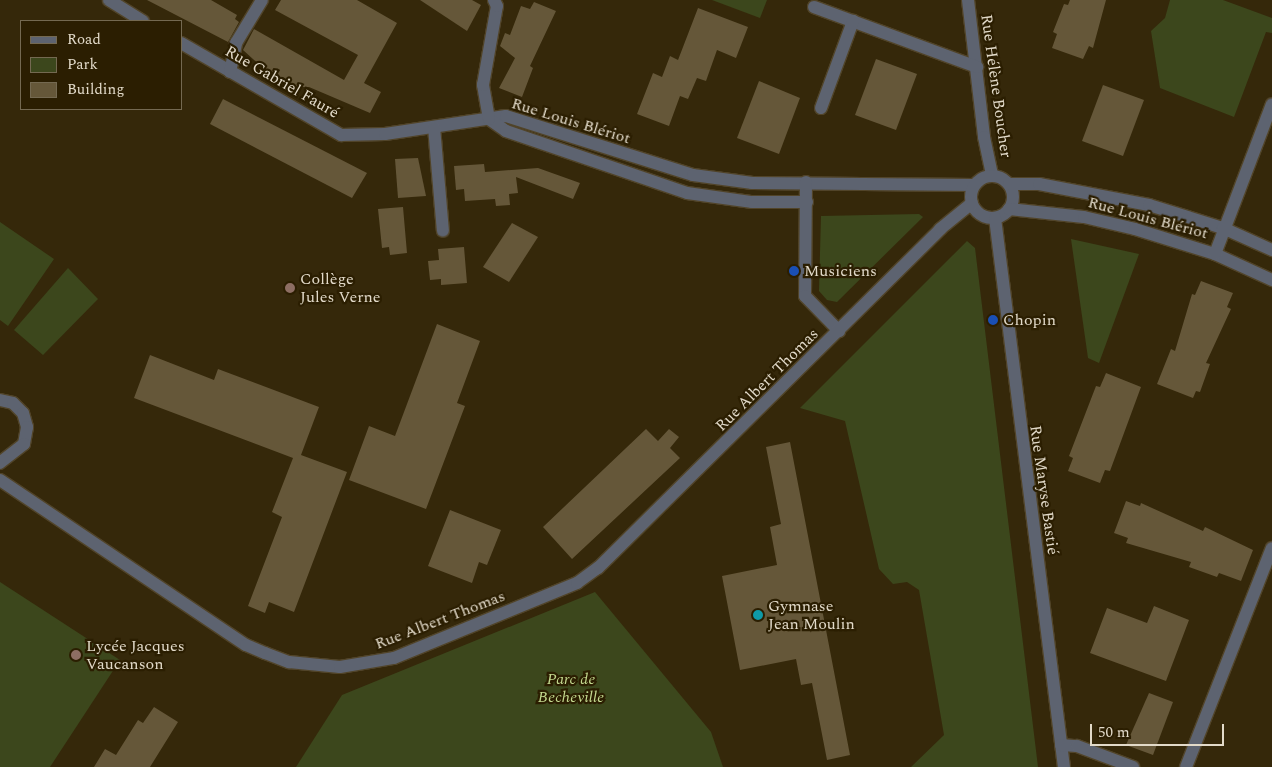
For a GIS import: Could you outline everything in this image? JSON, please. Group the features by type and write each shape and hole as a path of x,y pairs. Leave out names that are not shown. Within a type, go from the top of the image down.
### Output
{"street":[{"path":"109,0 141,20"},
{"path":"230,72 239,36 262,0"},
{"path":"489,119 483,85 497,6 494,0"},
{"name":"Rue Hélène Boucher","path":"968,0 992,175"},
{"path":"814,7 976,67"},
{"path":"821,108 853,21"},
{"name":"Rue Gabriel Fauré","path":"182,44 341,135 434,127 489,119"},
{"path":"1215,254 1223,228 1272,104"},
{"name":"Rue Louis Blériot","path":"489,119 506,116 692,175 752,182 974,185"},
{"name":"Rue Louis Blériot","path":"489,119 506,132 687,193 752,202 807,202"},
{"path":"434,127 443,231"},
{"path":"992,175 1009,184 1013,201 1009,209 995,218 978,213 972,203 974,185 992,175"},
{"name":"Rue Albert Thomas","path":"806,182 805,296 839,331"},
{"name":"Rue Louis Blériot","path":"1009,184 1100,194 1223,228 1272,250"},
{"name":"Rue Albert Thomas","path":"0,480 246,645 289,662 340,667 367,665 394,658 578,583 591,573 681,490 940,229 972,203"},
{"name":"Rue Louis Blériot","path":"1009,209 1084,217 1215,254 1272,280"},
{"name":"Rue Maryse Bastié","path":"995,218 1064,767"},
{"path":"0,400 13,403 23,413 27,427 24,444 0,463"},
{"path":"1186,767 1272,548"},
{"path":"1061,745 1077,746 1133,767"}],"green space":[{"path":"712,0 767,0 760,18"},
{"path":"1170,0 1223,0 1272,18 1272,33 1266,32 1234,117 1160,88 1151,31 1165,18"},
{"path":"919,214 923,217 837,302 827,300 819,291 821,216"},
{"path":"0,222 54,259 8,326 0,320"},
{"path":"1071,239 1139,254 1099,363 1088,358"},
{"path":"967,241 975,248 1038,767 911,767 944,735 919,590 907,582 893,584 879,569 845,421 800,408"},
{"path":"68,268 98,299 43,355 14,330"},
{"path":"0,582 120,660 50,767 0,767"},
{"name":"Parc de Becheville","path":"595,592 711,732 723,767 296,767 342,695"}],"building":[{"path":"147,0 211,0 237,15 235,19 239,22 228,42"},
{"path":"281,0 357,0 397,23 364,83 381,92 370,113 309,87 298,87 262,67 243,50 254,29 344,80 358,55 275,10"},
{"path":"420,0 472,0 481,5 467,31"},
{"path":"1070,0 1106,0 1093,48 1089,46 1083,59 1052,48 1057,34 1053,32 1064,4 1068,5"},
{"path":"534,2 556,11 530,66 533,68 522,97 499,88 515,58 500,46 505,33 510,35 521,6 530,9"},
{"path":"698,8 748,27 736,58 717,50 706,81 697,78 688,99 680,96 669,126 637,114 653,73 662,77 670,56 678,60"},
{"path":"876,59 917,74 896,130 855,115"},
{"path":"759,81 800,98 779,154 737,138"},
{"path":"1103,85 1144,100 1123,156 1082,141"},
{"path":"223,99 367,173 352,198 210,124"},
{"path":"418,158 426,196 398,198 395,159"},
{"path":"484,164 485,172 538,168 580,183 573,199 516,177 518,193 509,194 510,205 496,206 495,199 465,201 464,189 456,190 454,166"},
{"path":"403,207 407,253 390,255 389,247 382,248 378,209"},
{"path":"512,223 538,237 509,282 483,267"},
{"path":"464,247 467,283 441,285 441,279 430,280 428,261 439,260 438,249"},
{"path":"1201,281 1233,293 1227,307 1231,309 1206,363 1210,364 1200,392 1196,391 1193,398 1157,384 1171,349 1175,351 1192,294 1195,295"},
{"path":"437,324 480,341 457,403 465,406 426,509 349,480 369,426 395,436"},
{"path":"150,355 214,380 218,369 319,407 301,455 347,472 294,612 269,602 265,613 248,606 282,517 272,512 293,458 134,398"},
{"path":"1106,373 1141,387 1110,471 1105,470 1100,483 1068,471 1073,458 1069,456 1096,386 1100,387"},
{"path":"646,429 658,441 669,429 679,437 670,448 680,458 572,559 543,527"},
{"path":"790,442 850,755 827,760 812,683 801,685 796,659 740,670 722,576 777,565 770,527 781,524 766,447"},
{"path":"1126,501 1140,506 1141,503 1203,531 1205,527 1253,550 1241,581 1219,573 1217,577 1189,567 1191,562 1126,543 1128,538 1114,533"},
{"path":"450,510 501,530 487,565 479,562 472,583 428,566"},
{"path":"1154,606 1189,620 1166,681 1090,653 1107,608 1147,623"},
{"path":"1149,693 1173,702 1153,755 1126,745"},
{"path":"154,707 178,722 150,767 94,767 105,749 116,755 138,720 143,723"}],"place":[{"name":"Musiciens","path":"794,271"},
{"name":"Collège Jules Verne","path":"290,288"},
{"name":"Chopin","path":"993,320"},
{"name":"Gymnase Jean Moulin","path":"758,615"},
{"name":"Lycée Jacques Vaucanson","path":"76,655"}]}
